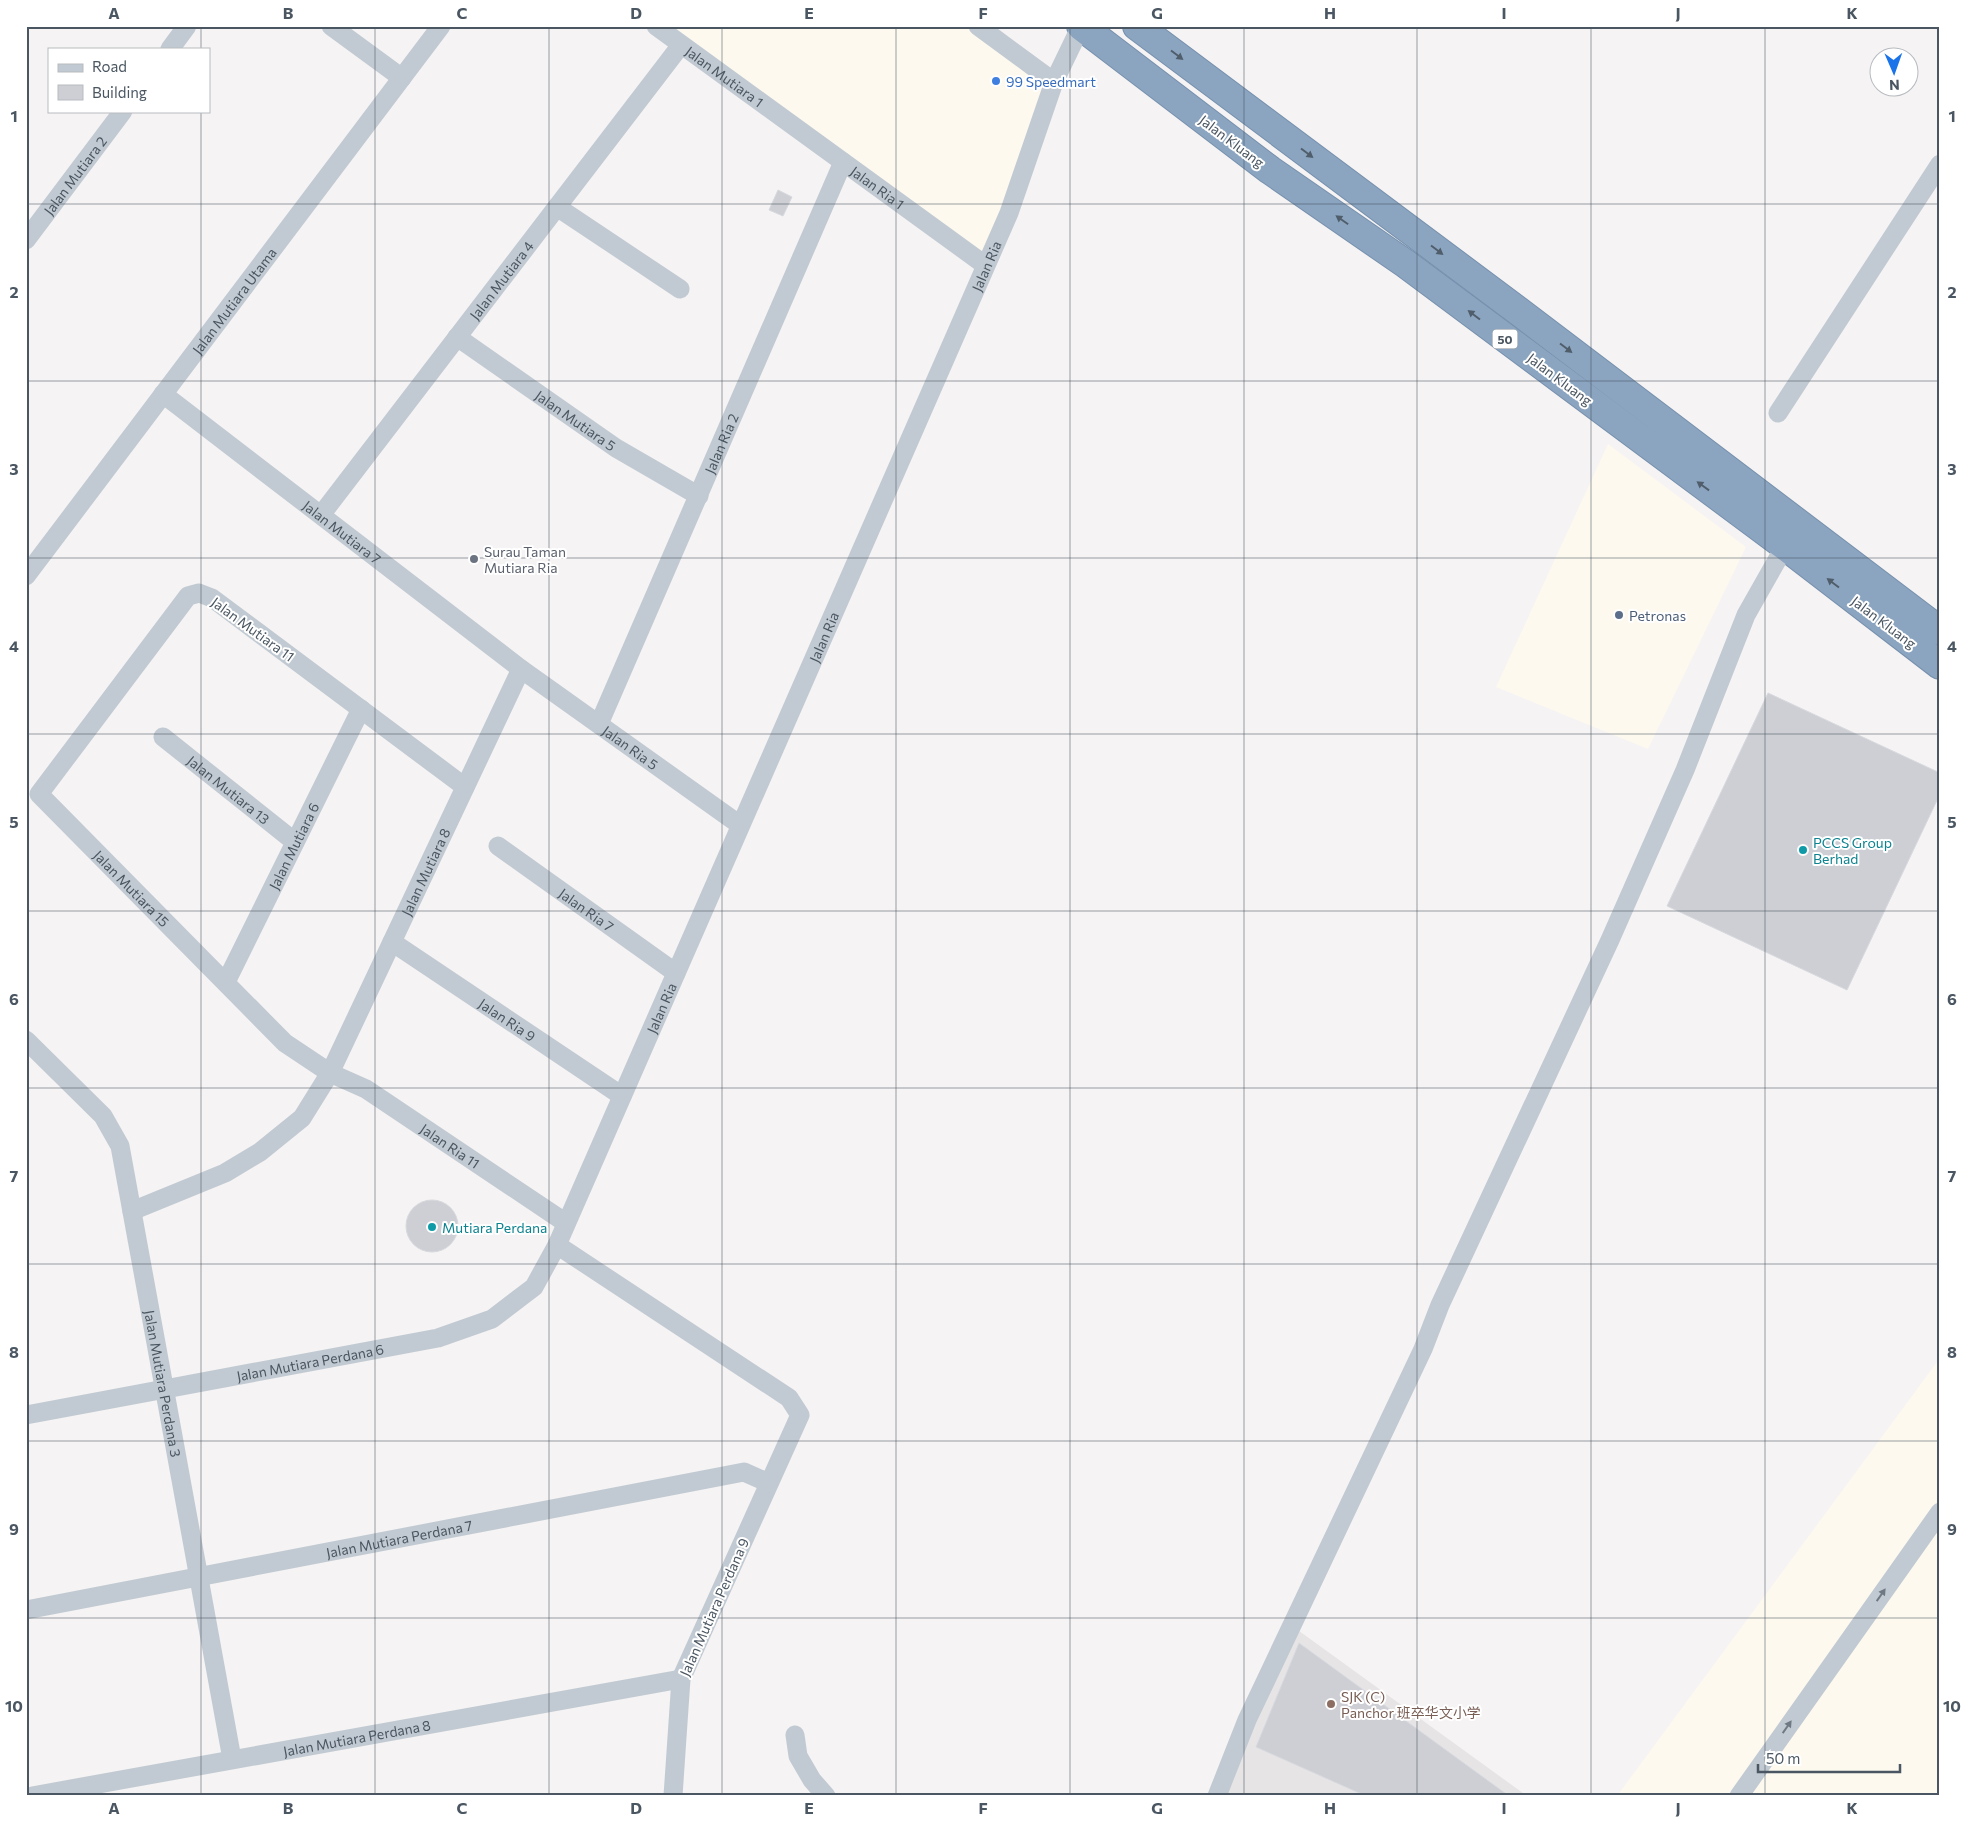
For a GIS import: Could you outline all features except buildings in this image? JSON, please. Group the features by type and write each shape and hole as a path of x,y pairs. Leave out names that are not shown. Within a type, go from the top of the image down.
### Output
{"highway":[{"name":"Jalan Kluang","path":"1081,26 1270,170 1406,264 1785,546 1940,665"},
{"name":"Jalan Kluang","path":"1137,26 1517,310 1940,631"}],"street":[{"path":"171,48 187,26"},
{"path":"331,26 402,78"},
{"name":"Jalan Mutiara Utama","path":"26,576 441,26"},
{"name":"Jalan Mutiara 1","path":"656,26 770,109"},
{"path":"978,26 1054,82"},
{"name":"Jalan Ria","path":"557,1245 1009,213 1054,82 1081,26"},
{"name":"Jalan Mutiara 4","path":"321,516 681,45"},
{"name":"Jalan Ria 1","path":"770,109 985,265"},
{"name":"Jalan Mutiara 2","path":"26,240 122,112"},
{"name":"Jalan Ria 2","path":"599,724 843,162"},
{"path":"1778,413 1940,164"},
{"path":"557,207 680,289"},
{"name":"Jalan Mutiara 5","path":"458,337 616,448 699,496"},
{"name":"Jalan Mutiara 7","path":"163,394 521,669"},
{"path":"1217,1796 1247,1720 1423,1349 1440,1305 1614,931 1685,770 1746,615 1785,546"},
{"name":"Jalan Mutiara 11","path":"39,794 188,596 198,593 212,598 465,787"},
{"name":"Jalan Ria 5","path":"521,669 740,824"},
{"name":"Jalan Mutiara 8","path":"132,1211 225,1174 260,1152 302,1118 330,1073 521,669"},
{"name":"Jalan Mutiara 6","path":"226,982 361,709"},
{"name":"Jalan Mutiara 13","path":"163,737 294,842"},
{"name":"Jalan Mutiara 15","path":"39,794 285,1043 330,1073"},
{"name":"Jalan Ria 7","path":"498,846 676,973"},
{"name":"Jalan Ria 9","path":"392,942 622,1096"},
{"name":"Jalan Mutiara Perdana 3","path":"26,1040 103,1116 120,1146 232,1759"},
{"name":"Jalan Ria 11","path":"330,1073 366,1089 566,1223"},
{"name":"Jalan Mutiara Perdana 6","path":"26,1414 438,1338 492,1319 534,1287 557,1245"},
{"name":"Jalan Mutiara Perdana 9","path":"557,1245 789,1398 800,1415 681,1679 674,1796"},
{"name":"Jalan Mutiara Perdana 7","path":"26,1610 744,1472 769,1483"},
{"path":"1738,1796 1940,1512"},
{"name":"Jalan Mutiara Perdana 8","path":"32,1796 681,1679"},
{"path":"795,1735 798,1756 812,1780 826,1796"}],"shaded area":[{"path":"643,26 989,26 1062,81 988,276"},
{"path":"1608,444 1746,547 1648,749 1496,687"},
{"path":"1940,1358 1940,1796 1617,1796"},
{"name":"SJK (C) Panchor 班卒华文小学","path":"1295,1628 1527,1796 1227,1796 1231,1779"}],"place":[{"name":"99 Speedmart","path":"996,81"},
{"name":"Surau Taman Mutiara Ria","path":"474,559"},
{"name":"Petronas","path":"1619,615"},
{"name":"PCCS Group Berhad","path":"1803,850"},
{"name":"Mutiara Perdana","path":"432,1227"},
{"name":"SJK (C) Panchor 班卒华文小学","path":"1331,1704"}]}
